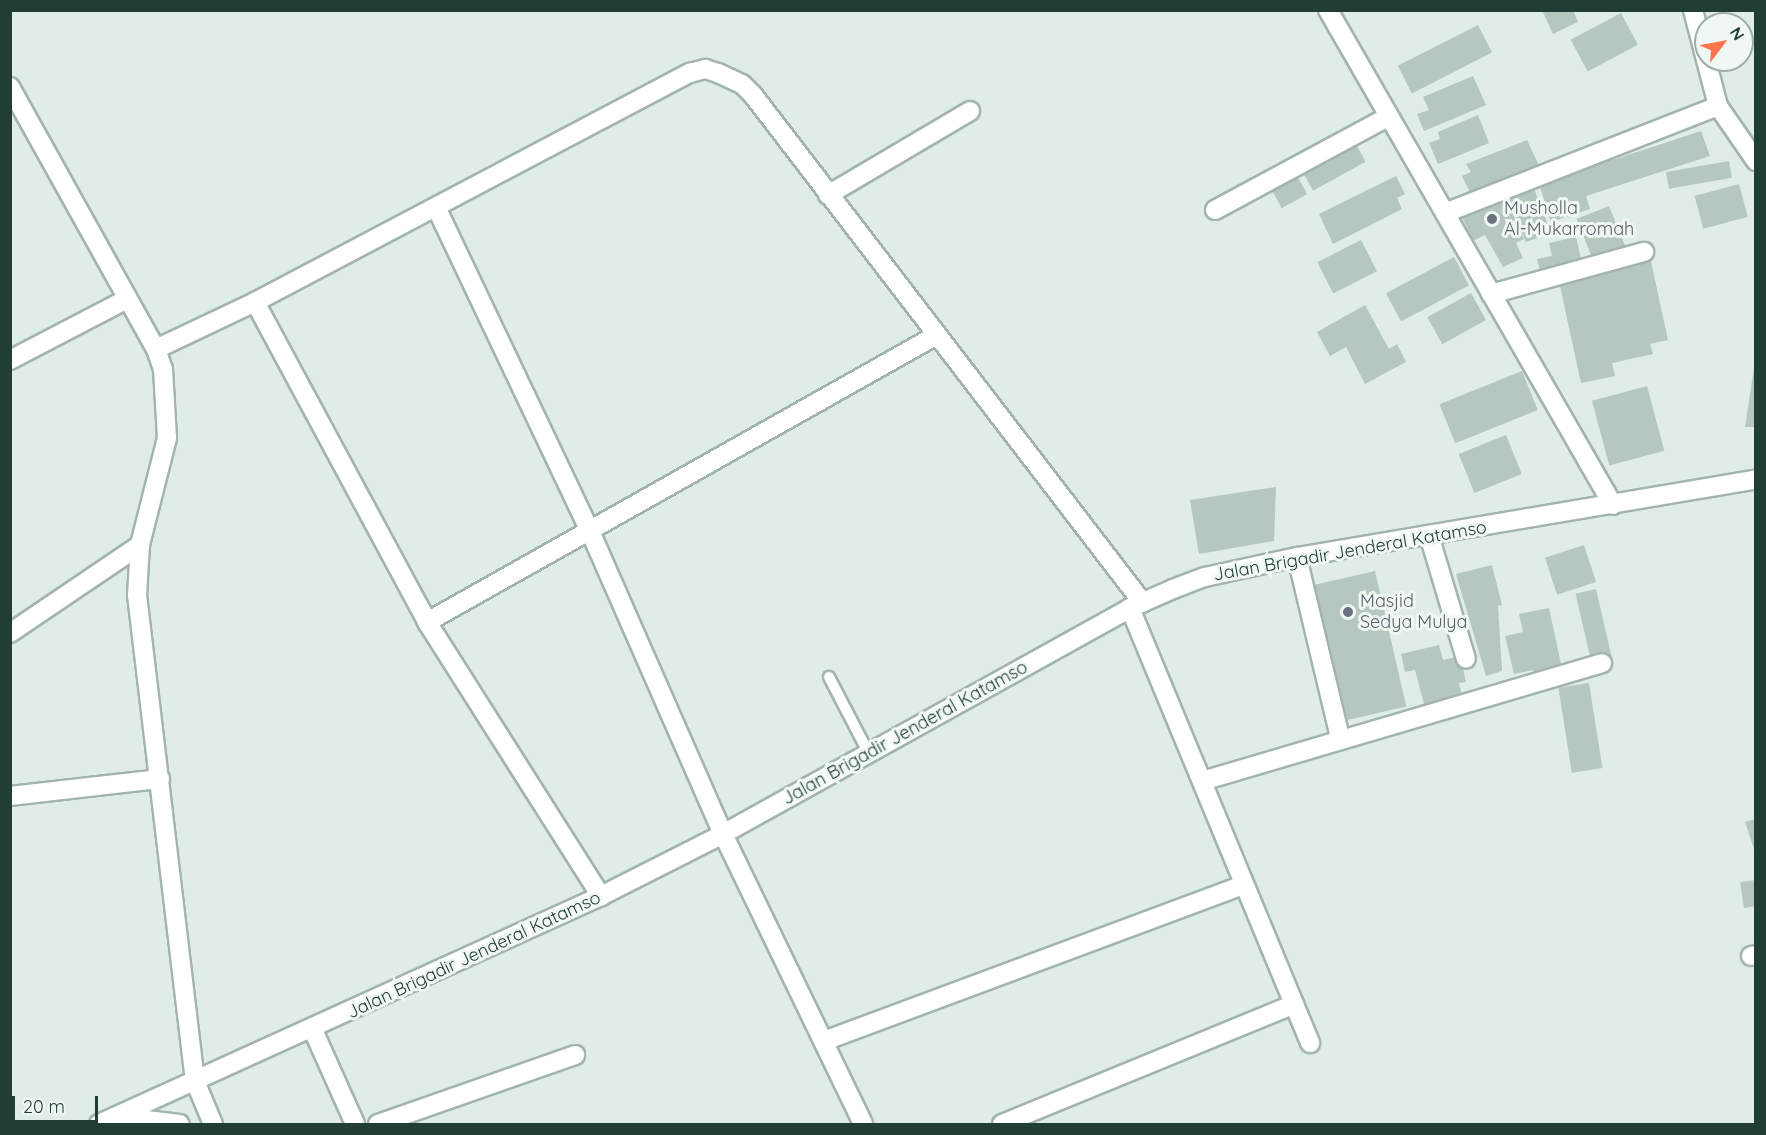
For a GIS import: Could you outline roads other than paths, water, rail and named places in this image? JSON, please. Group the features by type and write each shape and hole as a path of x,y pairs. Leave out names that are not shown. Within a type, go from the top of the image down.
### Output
{"street":[{"path":"1328,10 1613,505"},
{"path":"1693,10 1718,106 1746,142 1755,161"},
{"path":"156,349 255,302 690,73 705,69 742,84 935,336 1136,605 1243,885 1310,1043"},
{"path":"10,87 156,349 167,399 167,438 140,545 137,571 140,640 195,1082 213,1125"},
{"path":"1445,213 1718,106"},
{"path":"828,195 970,111"},
{"path":"1215,210 1388,117"},
{"path":"436,207 590,531 723,834 863,1125"},
{"path":"1491,294 1644,252"},
{"path":"10,360 127,299"},
{"path":"255,302 427,622 601,896"},
{"path":"427,622 935,336"},
{"name":"Jalan Brigadir Jenderal Katamso","path":"99,1125 313,1030 601,896 723,834 1136,605 1205,577 1297,557 1755,479"},
{"path":"1429,535 1466,659"},
{"path":"10,633 140,545"},
{"path":"1297,557 1340,737"},
{"path":"1202,781 1340,737 1602,663"},
{"path":"10,796 159,779"},
{"path":"824,1041 1243,885"},
{"path":"1002,1125 1294,1004"},
{"path":"313,1030 355,1125"},
{"path":"378,1125 576,1054"},
{"path":"117,1117 180,1125"}],"lane":[{"path":"829,677 869,753"}],"place":[{"name":"Musholla Al-Mukarromah","path":"1492,219"},
{"name":"Masjid Sedya Mulya","path":"1348,612"}]}
